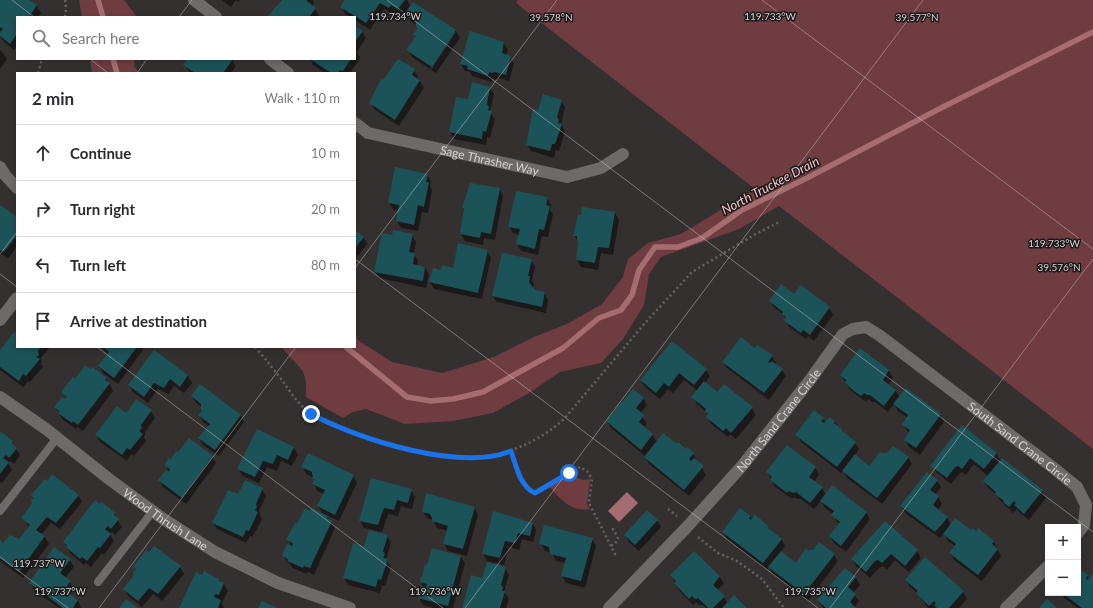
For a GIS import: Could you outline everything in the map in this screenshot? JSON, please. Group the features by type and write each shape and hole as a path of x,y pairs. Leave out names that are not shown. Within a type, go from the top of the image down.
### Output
{"street":[{"path":"194,0 215,16"},
{"path":"271,60 287,72"},
{"name":"Sage Thrasher Way","path":"356,124 368,133 567,177 601,168 623,154"},
{"path":"2,174 16,187"},
{"path":"0,320 16,299"},
{"name":"North Sand Crane Circle","path":"609,608 687,527 742,466 810,380 843,334 853,329 866,327 879,334 962,398"},
{"name":"Wood Thrush Lane","path":"0,397 153,511 215,552 278,583 350,608"},
{"name":"South Sand Crane Circle","path":"962,398 1051,466 1077,488 1086,505 1084,525 1081,529"},
{"path":"1006,608 1045,569"}],"lane":[{"path":"0,511 57,438"},
{"path":"98,582 153,511"}],"path":[{"path":"65,0 65,16"},
{"path":"38,72 42,60"},
{"path":"256,348 268,361 298,402 311,414 330,424 356,434 437,456 483,457 505,453 523,446 551,431 564,419 645,323 692,272 748,238 781,221"},
{"path":"511,451 524,485 529,491 535,493 580,467 587,471 592,479 589,503 616,556"},
{"path":"668,509 678,517"},
{"path":"611,546 618,538 612,529 614,527"},
{"path":"694,533 718,553 737,561 762,579 784,608"}],"shaded area":[{"path":"79,0 124,0 136,16 82,16"},
{"path":"518,0 1093,0 1093,449 779,206 739,229 661,257 649,274 644,305 623,339 601,363 560,372 529,393 493,413 453,421 405,424 366,409 353,412 343,418 306,397 306,382 303,371 282,348 356,348 356,337 359,341 392,362 442,373 494,357 534,337 567,324 602,304 623,277 628,259 648,243 681,234 755,189 516,3"},
{"path":"90,60 135,60 134,66 138,72 92,72"},
{"path":"572,473 580,479 590,479 587,504 590,509 578,509 567,504 550,487"},
{"path":"627,492 638,503 619,522 608,511"}],"building":[{"path":"0,0 30,0 37,5 30,16 16,16 16,35 10,44 0,36 3,29 0,27"},
{"path":"282,0 307,0 316,8 310,16 268,16"},
{"path":"345,0 405,0 398,9 391,5 389,8 380,3 366,23 340,7"},
{"path":"413,2 456,30 432,67 406,50 416,36 413,34 417,29 415,20 405,14"},
{"path":"356,27 363,31 356,41"},
{"path":"470,31 504,42 502,53 511,56 506,75 489,72 488,76 467,69 468,66 460,64"},
{"path":"398,59 415,69 412,75 420,80 395,120 369,103 381,79 383,80"},
{"path":"186,60 232,60 224,72 194,72 183,65"},
{"path":"312,60 350,60 343,71 340,70 339,72 330,72"},
{"path":"472,82 490,87 487,104 489,107 488,110 492,111 486,132 483,131 482,139 449,132 456,97 468,99"},
{"path":"543,94 562,100 557,117 559,120 558,123 562,124 555,144 552,144 550,151 526,145 533,109 538,110"},
{"path":"395,167 428,174 426,182 429,182 424,207 418,205 414,225 396,221 399,205 388,203"},
{"path":"470,183 500,188 491,234 481,232 480,238 460,234 464,209 462,208"},
{"path":"516,191 548,197 546,205 550,206 544,230 539,229 535,249 516,244 520,229 508,227"},
{"path":"0,205 16,216 16,236 4,252 0,250"},
{"path":"582,207 615,212 609,248 598,247 595,263 576,260 578,243 577,236 573,236 578,215 581,215"},
{"path":"393,230 413,234 409,252 415,253 413,264 425,267 423,281 374,272 382,233 392,235"},
{"path":"356,231 364,237 356,247"},
{"path":"458,243 488,250 478,293 429,282 433,268 441,270 442,265 453,268"},
{"path":"502,253 532,259 528,276 530,276 529,282 535,290 545,292 542,307 492,296"},
{"path":"781,284 794,294 801,285 830,307 810,335 803,330 801,333 783,320 786,317 782,314 783,312 769,301"},
{"path":"14,332 16,333 16,348 40,348 38,351 39,355 36,357 40,359 26,376 23,374 19,381 0,367 0,350"},
{"path":"741,337 755,348 757,345 773,355 768,362 770,363 772,361 783,369 764,393 722,362"},
{"path":"672,341 707,369 694,385 679,373 669,387 664,383 656,393 640,380"},
{"path":"104,348 136,348 114,378 98,366 109,352"},
{"path":"860,348 889,370 883,380 896,390 884,406 870,395 864,393 861,396 845,383 846,380 840,375"},
{"path":"154,350 188,375 180,387 170,379 164,388 154,383 144,397 128,385"},
{"path":"85,365 91,369 92,367 107,378 105,380 110,383 78,425 73,421 72,423 58,413 59,411 54,407 62,397 65,399 67,397 61,392 73,377 75,379"},
{"path":"704,381 717,392 724,384 753,407 731,433 726,428 723,431 706,417 708,414 705,411 706,409 691,397"},
{"path":"200,384 241,415 215,450 198,438 210,424 198,415 202,411 201,404 191,396"},
{"path":"906,388 941,414 916,448 904,440 910,430 902,425 908,415 893,404"},
{"path":"633,389 644,398 636,408 644,415 639,422 653,434 641,450 606,421"},
{"path":"136,399 152,410 141,425 142,428 139,431 143,434 130,450 127,448 122,455 95,435 117,406 126,413"},
{"path":"814,410 824,418 821,421 824,423 829,417 835,421 834,423 842,429 841,430 856,442 837,467 795,435"},
{"path":"962,425 997,453 984,469 970,458 962,469 958,466 955,467 947,478 930,466"},
{"path":"257,429 294,447 288,460 277,455 273,464 263,461 255,477 237,469"},
{"path":"0,431 13,441 12,443 17,448 9,458 6,455 3,458 9,462 0,474"},
{"path":"663,433 677,444 678,442 686,449 687,447 694,453 689,459 691,461 694,458 703,465 703,467 684,490 644,457"},
{"path":"189,438 213,456 182,498 158,480 166,470 169,472 170,469 164,465 169,458 171,459 176,451 178,452"},
{"path":"787,445 816,467 809,477 823,487 810,503 796,492 793,493 789,491 787,493 770,480 772,477 766,472"},
{"path":"893,446 909,457 877,498 842,471 855,454 869,466 880,452 887,453"},
{"path":"308,453 354,475 335,515 317,506 325,490 312,484 315,479 313,479 312,472 301,467"},
{"path":"1002,458 1043,490 1024,514 1014,505 1016,503 1014,501 1009,507 995,494 996,492 983,481"},
{"path":"927,472 938,480 930,490 939,496 933,505 948,517 935,532 900,506"},
{"path":"52,474 79,495 56,523 47,517 36,530 45,536 19,572 0,558 0,540 3,543 10,535 19,539 30,525 34,528 21,518 32,504 31,500 34,498 31,495 45,479 47,481"},
{"path":"371,478 412,489 408,503 397,500 394,510 384,508 378,525 359,521"},
{"path":"245,480 263,488 256,504 257,507 255,510 258,512 249,531 246,530 243,537 212,523 228,490 238,494"},
{"path":"832,485 867,512 841,546 829,536 840,522 831,515 834,511 820,501"},
{"path":"426,493 475,507 463,549 443,544 448,526 432,521 430,514 422,512"},
{"path":"95,500 100,504 102,502 115,513 114,515 119,519 111,529 108,526 105,529 111,534 87,561 82,557 80,559 66,547 67,545 63,542"},
{"path":"305,508 310,511 311,508 328,516 327,518 332,521 310,568 304,566 303,568 287,561 288,559 282,556 287,544 292,546 293,543 286,540 295,523 297,524"},
{"path":"740,508 751,516 749,518 751,520 755,514 769,527 768,528 782,539 763,563 722,532"},
{"path":"647,510 658,520 635,545 624,535"},
{"path":"493,511 533,523 530,536 518,533 515,543 505,541 500,558 482,554"},
{"path":"955,518 971,530 972,528 976,531 978,528 994,541 992,544 998,549 978,575 949,553 956,544 943,534"},
{"path":"885,521 918,550 905,566 891,554 882,563 878,560 875,561 866,572 851,559"},
{"path":"544,525 593,538 581,581 561,576 566,558 550,554 549,547 539,544"},
{"path":"369,530 388,535 383,551 385,554 383,558 388,559 381,580 378,579 376,587 343,578 353,543 364,546"},
{"path":"819,542 835,554 804,594 768,567 781,551 796,563 806,548 813,550"},
{"path":"154,546 181,566 158,594 149,588 138,601 123,589 134,575 133,572 136,569 133,567 146,550 149,552"},
{"path":"54,547 71,559 60,573 71,581 67,586 69,587 69,593 78,600 73,608 63,608 29,583"},
{"path":"432,548 461,556 448,606 418,598 422,586 426,587 427,584 420,582 425,564 427,565"},
{"path":"694,551 720,576 713,585 725,596 713,608 708,608 698,598 695,599 692,596 689,599 674,583 676,581 670,575"},
{"path":"925,557 964,591 949,608 937,608 934,605 936,603 934,601 929,606 916,593 918,591 905,580"},
{"path":"487,562 506,567 501,585 503,587 502,591 505,591 500,608 462,608 471,575 482,578"},
{"path":"845,568 856,577 848,587 856,594 850,602 856,608 826,608 817,600"},
{"path":"1081,570 1088,575 1086,578 1088,580 1093,573 1093,608 1082,608 1066,596 1081,596"},
{"path":"204,571 224,583 219,595 215,594 214,597 221,600 218,608 179,608 196,572 202,575"},
{"path":"734,595 747,608 722,608"},
{"path":"126,599 138,608 119,608"},
{"path":"1047,599 1057,608 1039,608"},
{"path":"262,601 278,608 258,608"}],"waterway":[{"name":"North Truckee Drain","path":"98,0 103,16"},
{"name":"North Truckee Drain","path":"347,348 407,397 431,401 453,399 483,392 563,348 599,318 621,310 632,295 639,270 655,247 678,247 702,238 742,210 1093,32"},
{"name":"North Truckee Drain","path":"113,60 117,72"}],"route":[{"path":"311,414 330,424 356,434 437,456 466,458 483,457 511,451 524,485 529,491 535,493 569,473"}]}
